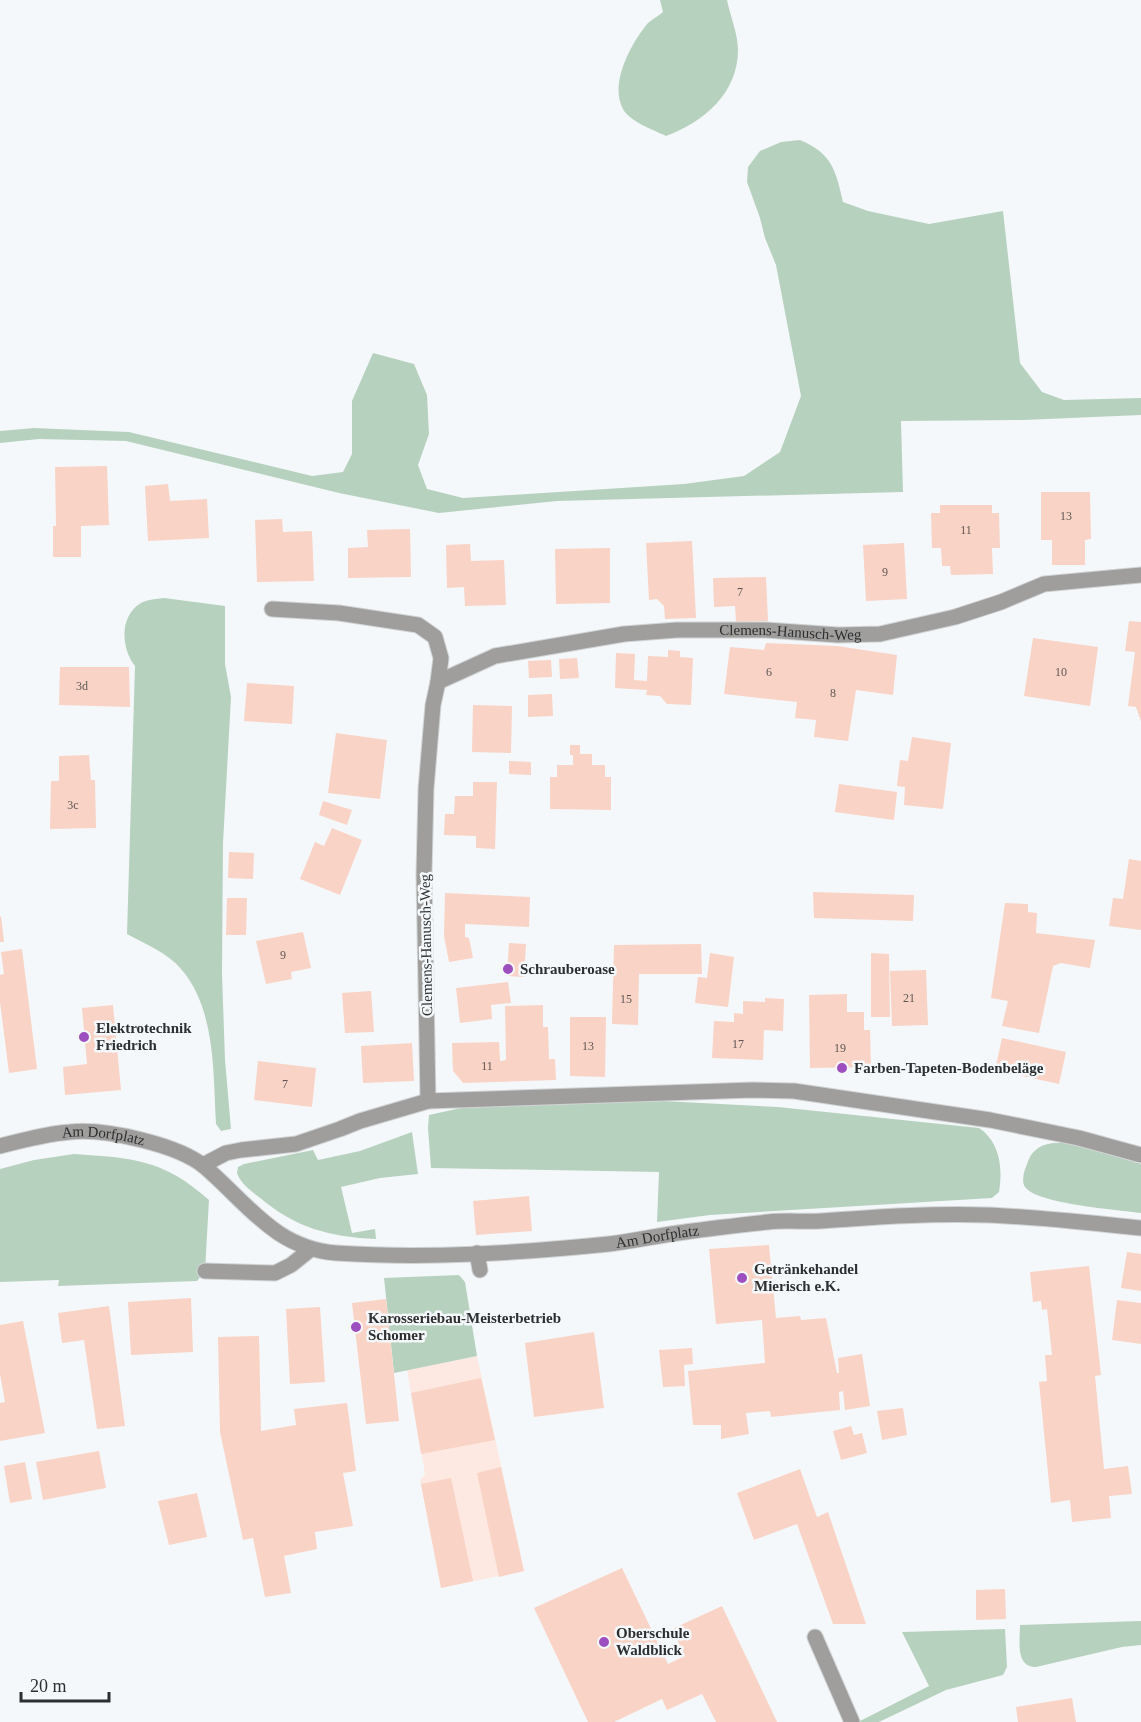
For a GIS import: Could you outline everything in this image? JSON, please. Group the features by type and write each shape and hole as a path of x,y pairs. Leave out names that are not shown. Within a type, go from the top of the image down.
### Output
{"street":[{"name":"Clemens-Hanusch-Weg","path":"438,682 495,656 654,630 766,630 838,635 879,634 955,617 1001,602 1044,584 1141,574"},
{"name":"Clemens-Hanusch-Weg","path":"272,609 339,613 418,625 435,637 441,658 433,705 426,789 424,882 428,1101"},
{"path":"202,1165 234,1152 296,1144 360,1121 428,1101 700,1091 794,1091 990,1120 1079,1138 1141,1155"},
{"name":"Am Dorfplatz","path":"0,1146 72,1131 124,1136 169,1148 202,1165 270,1229 291,1241 311,1249 356,1253 444,1255 612,1244 685,1232 771,1222 901,1215 986,1215 1070,1220 1141,1228"},
{"path":"205,1271 275,1273 291,1265 311,1249"},
{"path":"477,1253 480,1270"},
{"path":"815,1637 852,1722"}],"shaded area":[{"path":"477,1356 524,1571 441,1588 420,1480 425,1474 407,1370"}],"green space":[{"path":"660,0 727,0 738,44 732,80 716,104 693,123 666,136 631,118 626,114 619,99 620,76 624,64 635,41 648,23 663,12"},
{"path":"800,140 819,151 831,164 843,202 868,211 929,224 1003,211 1020,363 1042,392 1064,400 1141,398 1141,415 1023,420 901,421 903,492 557,501 439,513 339,493 126,441 39,439 0,443 0,431 34,428 129,432 312,476 343,472 352,454 352,401 373,353 414,364 427,395 429,434 418,465 427,489 463,498 684,484 744,476 780,452 801,396 776,265 747,182 748,167 760,151 781,142"},
{"path":"164,598 225,606 225,664 231,697 223,843 222,973 225,1060 231,1129 221,1131 216,1124 213,1063 207,1022 201,1003 192,985 176,963 156,949 127,934 135,666 127,650 124,633 129,616 134,609 141,603"},
{"path":"663,1101 778,1107 979,1128 996,1148 1001,1174 999,1192 992,1198 710,1215 657,1222 659,1172 431,1168 429,1115 470,1106"},
{"path":"412,1132 418,1174 380,1178 341,1187 352,1233 375,1229 376,1239 328,1233 300,1223 272,1208 243,1184 237,1173 238,1167 244,1164 313,1150 318,1160 360,1151"},
{"path":"1070,1143 1141,1164 1141,1213 1061,1202 1033,1193 1025,1187 1023,1176 1033,1152 1044,1145"},
{"path":"74,1154 114,1157 162,1168 192,1186 209,1200 205,1271 197,1281 58,1286 59,1280 0,1282 0,1169 34,1160"},
{"path":"459,1275 465,1282 477,1356 394,1373 384,1278"},
{"path":"1141,1621 1141,1645 1122,1647 1036,1667 1025,1663 1020,1652 1020,1625"},
{"path":"1005,1629 1007,1667 1003,1675 946,1690 879,1722 858,1722 929,1686 902,1632"}],"building":[{"path":"107,466 109,525 81,526 81,557 53,557 53,526 56,526 55,467"},
{"path":"168,484 170,501 207,499 209,538 148,541 145,486"},
{"path":"1041,492 1090,492 1091,539 1085,540 1085,565 1052,565 1052,540 1041,540"},
{"path":"940,505 992,505 992,513 999,513 1000,548 992,548 993,574 951,575 950,566 942,566 941,548 932,548 931,513 940,513"},
{"path":"282,519 283,532 312,531 314,581 257,582 255,520"},
{"path":"410,529 411,577 348,578 348,548 368,547 367,530"},
{"path":"692,541 696,618 665,619 664,606 657,599 649,600 646,543"},
{"path":"904,543 907,599 866,601 863,545"},
{"path":"470,544 471,561 504,560 506,605 465,606 464,587 447,588 446,545"},
{"path":"610,548 610,603 556,604 555,549"},
{"path":"766,577 768,621 736,622 735,606 714,607 713,578"},
{"path":"1129,621 1141,622 1141,721 1136,707 1128,706 1135,652 1125,651"},
{"path":"1033,638 1098,647 1090,706 1024,696"},
{"path":"766,643 837,646 897,655 893,695 856,690 848,741 814,737 816,720 795,718 797,702 724,694 730,647 764,650"},
{"path":"668,650 680,651 680,657 693,658 691,705 667,704 660,696 646,695 647,690 615,688 616,653 635,654 634,680 647,681 648,656 668,657"},
{"path":"577,658 579,678 560,679 559,659"},
{"path":"551,660 552,677 529,678 528,661"},
{"path":"60,667 129,667 130,707 59,705"},
{"path":"247,683 294,686 292,724 244,721"},
{"path":"552,694 553,716 528,717 528,695"},
{"path":"473,705 512,706 511,753 472,752"},
{"path":"336,733 387,740 380,799 328,793"},
{"path":"912,737 951,743 943,809 904,805 905,787 897,786 900,760 908,761"},
{"path":"570,745 580,745 580,754 592,754 592,765 605,765 605,777 611,777 611,810 550,809 550,777 557,777 557,765 573,765"},
{"path":"89,755 91,780 95,780 96,828 50,829 51,781 59,781 59,756"},
{"path":"509,761 531,762 531,775 509,774"},
{"path":"473,782 497,782 495,849 476,848 476,836 444,835 445,814 454,814 455,796 473,796"},
{"path":"839,784 897,792 894,820 835,812"},
{"path":"323,801 352,810 347,825 319,815"},
{"path":"332,828 362,840 340,895 300,879 315,842 324,846"},
{"path":"229,852 254,853 253,879 228,878"},
{"path":"1129,859 1141,861 1141,930 1109,926 1113,898 1123,899"},
{"path":"813,892 914,895 913,921 814,918"},
{"path":"445,893 530,897 529,927 465,924 465,937 469,938 473,958 449,962 444,936"},
{"path":"227,898 247,898 246,935 226,935"},
{"path":"1005,903 1028,904 1028,912 1037,913 1036,933 1095,940 1090,968 1061,963 1053,966 1039,1033 1002,1026 1008,1001 991,998"},
{"path":"1,916 4,942 0,942"},
{"path":"303,932 311,968 291,972 292,979 266,984 256,941"},
{"path":"509,943 526,944 524,977 507,976"},
{"path":"701,944 702,974 639,974 638,1025 612,1024 614,945"},
{"path":"22,949 37,1069 9,1073 0,1002 0,975 4,974 1,952"},
{"path":"710,953 734,957 728,1007 695,1003 698,977 707,978"},
{"path":"871,953 889,954 890,1017 871,1017"},
{"path":"926,970 928,1025 892,1026 890,971"},
{"path":"508,982 511,1003 491,1005 492,1019 460,1023 456,988"},
{"path":"371,991 374,1032 345,1033 342,993"},
{"path":"847,994 847,1012 864,1012 864,1030 870,1030 871,1067 810,1068 809,995"},
{"path":"765,998 784,999 783,1031 764,1030 763,1060 712,1058 714,1021 734,1022 734,1013 743,1014 743,1001 765,1002"},
{"path":"113,1005 121,1090 65,1095 63,1067 87,1064 82,1008"},
{"path":"543,1005 543,1027 548,1027 549,1059 555,1059 556,1080 463,1083 453,1071 452,1043 499,1042 500,1061 506,1060 505,1006"},
{"path":"570,1017 606,1017 605,1077 570,1076"},
{"path":"1002,1038 1066,1052 1059,1084 995,1070"},
{"path":"412,1043 414,1081 363,1083 361,1046"},
{"path":"258,1061 316,1068 312,1107 254,1100"},
{"path":"529,1196 532,1231 476,1235 473,1201"},
{"path":"769,1245 776,1318 800,1316 801,1320 826,1318 837,1373 839,1373 838,1358 862,1354 870,1406 845,1410 843,1391 839,1392 840,1410 771,1417 770,1411 746,1413 749,1434 721,1439 721,1425 693,1425 688,1371 765,1363 762,1320 716,1324 709,1249"},
{"path":"1127,1252 1141,1254 1141,1291 1121,1288"},
{"path":"1089,1266 1101,1375 1095,1376 1104,1469 1128,1466 1132,1494 1109,1496 1111,1518 1072,1522 1070,1500 1051,1503 1039,1382 1047,1381 1045,1355 1052,1355 1047,1309 1042,1310 1041,1301 1033,1302 1030,1272"},
{"path":"191,1298 193,1352 131,1355 128,1302"},
{"path":"386,1299 399,1421 366,1424 352,1303"},
{"path":"1117,1300 1141,1303 1141,1344 1112,1340"},
{"path":"109,1306 125,1426 97,1429 84,1340 62,1343 58,1313"},
{"path":"320,1307 325,1382 290,1384 286,1309"},
{"path":"23,1321 45,1433 0,1441 0,1403 5,1402 0,1374 0,1325"},
{"path":"594,1332 604,1408 534,1417 525,1343"},
{"path":"259,1336 261,1431 296,1425 294,1409 347,1403 356,1471 343,1473 353,1526 315,1532 317,1549 284,1556 291,1593 265,1597 253,1538 243,1540 220,1432 218,1337"},
{"path":"692,1348 693,1364 684,1365 685,1386 663,1387 659,1350"},
{"path":"481,1378 495,1440 421,1454 411,1393"},
{"path":"903,1408 907,1435 882,1440 877,1411"},
{"path":"851,1426 854,1435 862,1433 867,1453 841,1460 833,1431"},
{"path":"99,1451 106,1488 43,1500 36,1462"},
{"path":"25,1462 32,1499 10,1503 4,1466"},
{"path":"501,1467 524,1571 499,1577 477,1473"},
{"path":"800,1469 817,1517 828,1512 866,1624 833,1624 797,1524 754,1540 737,1493"},
{"path":"451,1478 473,1581 441,1588 421,1484"},
{"path":"197,1493 207,1537 169,1545 158,1501"},
{"name":"Oberschule Waldblick","path":"622,1568 668,1664 685,1656 672,1629 722,1606 777,1722 716,1722 702,1694 667,1710 662,1699 614,1722 588,1722 534,1608"},
{"path":"1005,1589 1006,1619 976,1620 976,1590"},
{"path":"1072,1698 1076,1722 1018,1722 1016,1707"}],"place":[{"name":"Schrauberoase","path":"508,969"},
{"name":"Elektrotechnik Friedrich","path":"84,1037"},
{"name":"Farben-Tapeten-Bodenbeläge","path":"842,1068"},
{"name":"Getränkehandel Mierisch e.K.","path":"742,1278"},
{"name":"Karosseriebau-Meisterbetrieb Schomer","path":"356,1327"},
{"name":"Oberschule Waldblick","path":"604,1642"}]}
